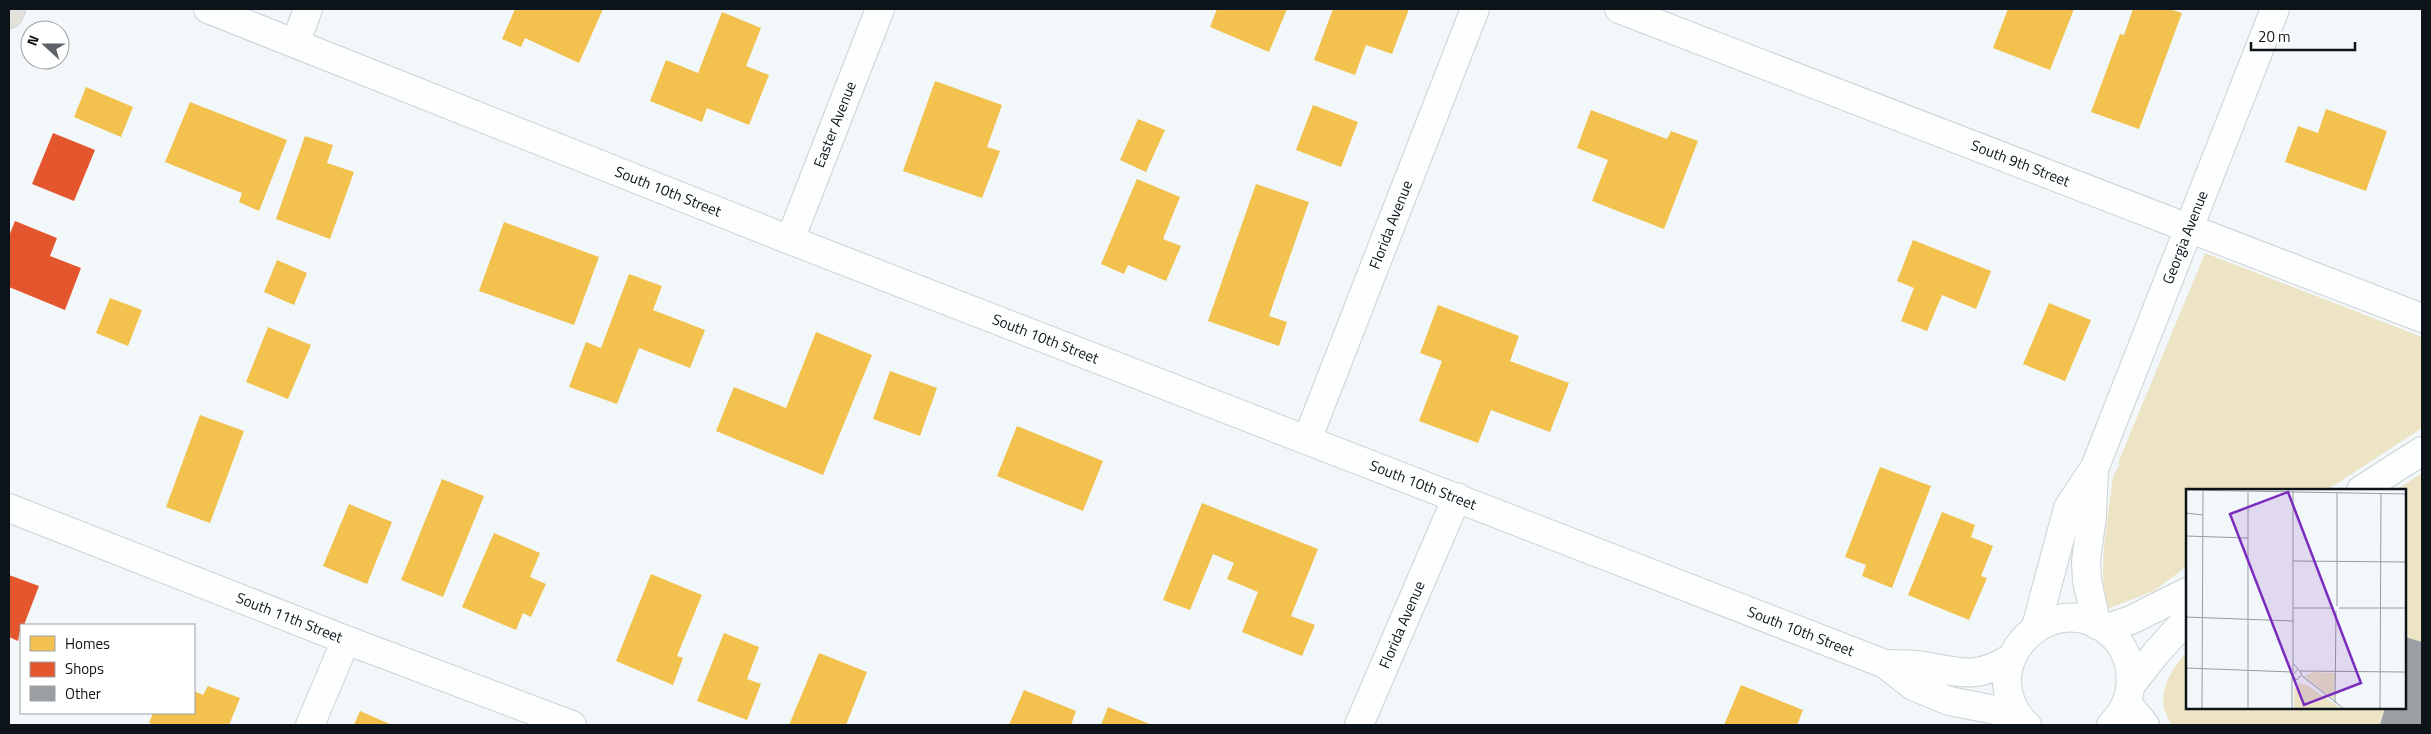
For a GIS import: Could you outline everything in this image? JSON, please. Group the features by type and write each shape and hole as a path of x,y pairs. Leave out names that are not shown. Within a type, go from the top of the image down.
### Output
{"main road":[{"path":"9,14 11,9"}],"street":[{"name":"South 10th Street","path":"208,9 296,42 790,240 1886,664 1913,686 1949,701 2019,721"},
{"path":"296,42 308,9"},
{"name":"Easter Avenue","path":"790,240 880,9"},
{"name":"Florida Avenue","path":"1307,440 1475,9"},
{"name":"South 9th Street","path":"1619,9 2422,318"},
{"name":"Georgia Avenue","path":"2036,627 2059,533 2068,508 2094,467 2275,9"},
{"path":"2363,489 2422,451"},
{"name":"Georgia Avenue","path":"2094,467 2092,515 2086,561 2087,582 2101,627"},
{"name":"Florida Avenue","path":"1359,725 1458,497"},
{"name":"South 11th Street","path":"9,508 346,640 572,725"},
{"path":"2101,627 2138,616 2186,592"},
{"path":"2019,721 2009,696 2007,677 2011,658 2021,640 2036,627 2066,618 2082,619 2101,627 2117,640 2131,668 2129,694 2145,725"},
{"path":"2111,725 2156,653 2186,620"},
{"path":"310,725 346,640"},
{"name":"South 10th Street","path":"1886,664 1922,666 1956,673 1976,673 1995,668 2011,658"}],"shaded area":[{"path":"2205,253 2422,337 2422,428 2329,489 2186,489 2186,567 2154,591 2107,609 2104,593 2103,559 2113,476 2120,464 2118,463"},
{"path":"2422,473 2422,725 2172,725 2166,715 2163,696 2169,677 2186,652 2186,709 2406,709 2406,489 2398,489"}],"building: Homes":[{"path":"515,9 603,9 579,63 525,38 521,47 502,39"},
{"path":"1217,9 1287,9 1269,52 1210,27"},
{"path":"1333,9 1409,9 1392,54 1366,45 1355,75 1314,60"},
{"path":"2008,9 2074,9 2050,70 1993,48"},
{"path":"2133,9 2169,9 2182,13 2139,129 2091,112 2120,34 2124,35"},
{"path":"722,12 761,28 746,66 769,75 749,125 707,108 702,122 650,101 666,60 698,73"},
{"path":"935,81 1002,105 987,147 1000,151 982,198 903,171"},
{"path":"86,87 133,107 121,137 74,117"},
{"path":"190,102 287,140 259,211 239,202 242,193 165,162"},
{"path":"1313,105 1358,122 1341,167 1296,150"},
{"path":"2326,109 2387,131 2366,191 2285,162 2298,126 2318,133"},
{"path":"1591,110 1667,139 1671,131 1698,141 1664,229 1592,201 1608,160 1577,148"},
{"path":"1138,119 1165,130 1146,172 1120,160"},
{"path":"305,136 333,145 327,163 354,172 330,239 276,219"},
{"path":"1137,179 1180,197 1163,239 1181,246 1166,281 1128,265 1124,274 1101,264"},
{"path":"1256,184 1309,202 1269,316 1287,322 1279,346 1208,321"},
{"path":"504,222 599,257 574,325 479,291"},
{"path":"1913,240 1991,271 1976,309 1942,295 1927,331 1901,321 1914,288 1897,281"},
{"path":"277,260 307,273 294,305 264,292"},
{"path":"629,274 662,286 653,310 705,330 690,368 639,348 617,404 569,387 586,342 601,348"},
{"path":"110,298 142,310 128,346 96,333"},
{"path":"2049,303 2091,320 2065,381 2023,364"},
{"path":"1438,305 1519,336 1510,361 1569,383 1550,432 1491,410 1478,443 1419,421 1442,361 1420,353"},
{"path":"268,327 311,345 288,399 246,382"},
{"path":"816,332 872,355 823,475 716,431 734,387 786,408"},
{"path":"890,371 937,388 920,436 873,419"},
{"path":"200,415 244,431 210,523 166,507"},
{"path":"1017,426 1103,461 1083,511 997,476"},
{"path":"1880,467 1931,486 1892,588 1862,576 1866,565 1845,557"},
{"path":"442,479 484,496 443,597 401,580"},
{"path":"1202,503 1318,549 1291,616 1315,625 1302,656 1242,632 1258,592 1227,579 1234,563 1213,554 1190,610 1163,600"},
{"path":"349,504 392,522 367,584 323,566"},
{"path":"1942,512 1975,525 1971,537 1993,546 1981,576 1987,578 1969,620 1908,595"},
{"path":"494,533 540,553 530,577 546,584 531,617 523,613 516,630 462,607"},
{"path":"651,574 702,595 677,656 683,658 673,685 616,661"},
{"path":"724,633 759,647 747,679 761,684 747,720 697,701"},
{"path":"819,653 867,672 846,725 789,725"},
{"path":"1741,685 1803,710 1797,725 1724,725"},
{"path":"208,686 240,698 229,725 155,725 149,723 153,714 195,714 195,691 203,695"},
{"path":"1024,690 1076,711 1071,725 1009,725"},
{"path":"1108,707 1152,725 1101,725"},
{"path":"360,711 392,725 354,725"}],"building: Shops":[{"path":"53,133 95,150 74,201 32,184"},
{"path":"15,221 57,238 50,256 81,268 65,310 9,287 9,236"},
{"path":"9,575 39,586 24,624 20,624 18,641 9,637"}],"building: Other":[{"path":"2406,637 2422,642 2421,725 2380,725 2385,709 2406,709"}]}
